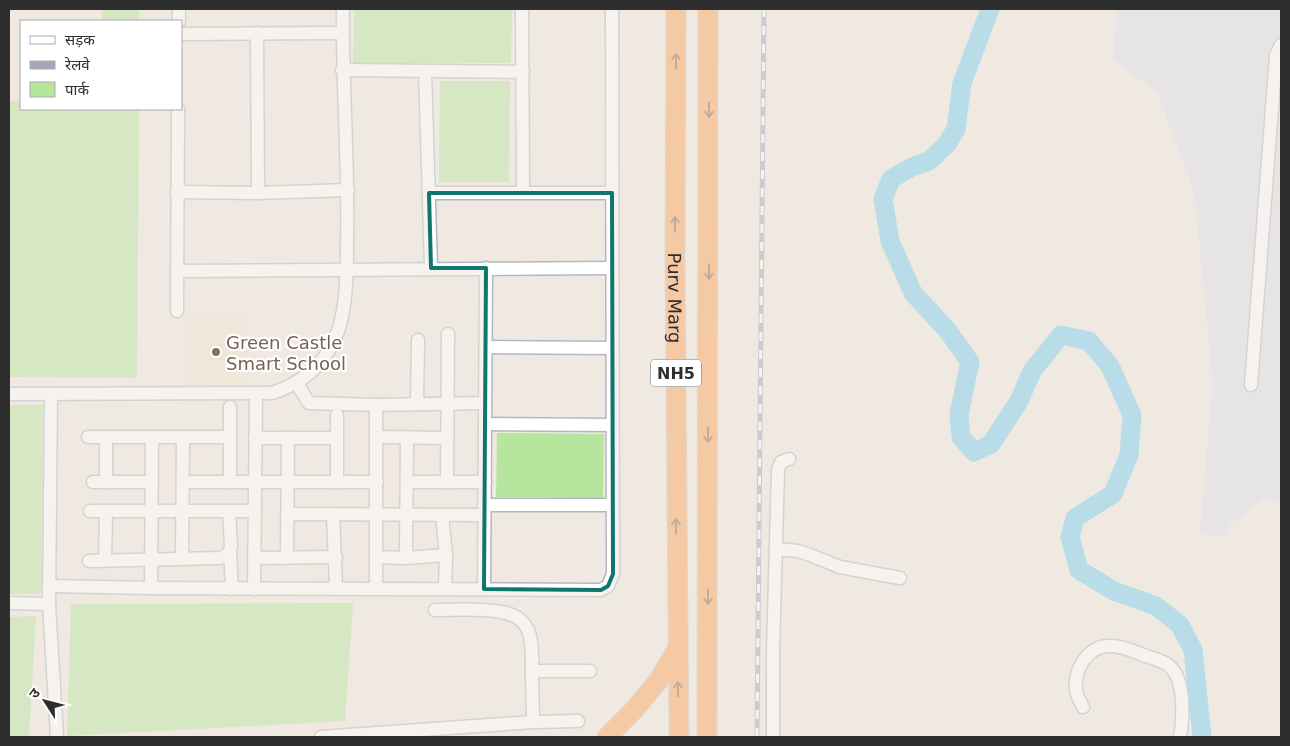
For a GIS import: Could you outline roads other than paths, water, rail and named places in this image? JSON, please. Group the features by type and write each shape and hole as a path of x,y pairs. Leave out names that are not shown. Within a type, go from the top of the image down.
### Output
{"highway":[{"name":"Purv Marg","path":"676,9 675,266 678,737"},
{"name":"Purv Marg","path":"707,737 708,9"},
{"path":"607,737 634,710 659,680 677,648"}],"street":[{"path":"9,394 256,394 284,389 317,368 330,351 341,323 347,269 348,190 342,70 343,9"},
{"path":"522,9 523,192"},
{"path":"49,586 254,589 605,589 608,586 613,574 612,9"},
{"path":"257,33 258,193"},
{"path":"182,34 342,33"},
{"path":"1251,385 1276,55 1281,45"},
{"path":"342,70 523,72"},
{"path":"426,71 431,268"},
{"path":"177,311 178,110"},
{"path":"177,192 258,193 348,190"},
{"path":"429,193 612,193"},
{"path":"484,589 486,268"},
{"path":"177,271 612,268"},
{"path":"447,482 448,334"},
{"path":"417,404 418,340"},
{"path":"486,347 612,348"},
{"path":"296,382 309,403 376,405 485,404"},
{"path":"51,394 49,604 57,737"},
{"path":"254,589 256,394"},
{"path":"376,405 376,588"},
{"path":"230,407 230,482"},
{"path":"337,415 337,482"},
{"path":"485,424 612,425"},
{"path":"88,437 224,437 229,439"},
{"path":"377,437 448,438"},
{"path":"106,438 106,482"},
{"path":"151,588 152,438"},
{"path":"182,559 183,438"},
{"path":"255,438 337,438"},
{"path":"287,558 288,438"},
{"path":"406,558 407,438"},
{"path":"773,737 778,470 782,462 789,459"},
{"path":"92,482 152,482"},
{"path":"183,482 377,482"},
{"path":"406,482 485,482"},
{"path":"287,514 442,515 484,510 612,505"},
{"path":"90,511 255,511"},
{"path":"105,561 106,511"},
{"path":"229,511 232,588"},
{"path":"333,515 336,588"},
{"path":"442,515 446,555 445,589"},
{"path":"776,549 798,551 840,567 900,578"},
{"path":"89,561 220,558 225,557 230,551"},
{"path":"376,557 406,558 446,555"},
{"path":"254,558 336,557"},
{"path":"9,603 49,604"},
{"path":"435,610 500,612 516,616 525,625 531,636 533,653 533,722"},
{"path":"1083,707 1076,692 1076,679 1079,668 1086,657 1092,651 1104,646 1115,646 1128,650 1164,663 1174,670 1181,691 1182,701 1180,737"},
{"path":"532,671 590,672"},
{"path":"321,737 533,722 578,721"},
{"path":"469,728 483,737"}],"waterway":[{"path":"990,9 962,83 956,129 947,144 929,161 912,167 891,179 883,199 890,241 913,293 948,331 970,362 959,414 961,437 974,452 991,444 1019,401 1032,371 1061,335 1089,341 1110,366 1132,415 1129,455 1113,494 1075,518 1070,537 1079,570 1114,591 1156,606 1180,625 1193,650 1202,737"}],"railway":[{"path":"757,737 764,9"}],"place":[{"name":"Green Castle Smart School","path":"216,352"}]}
